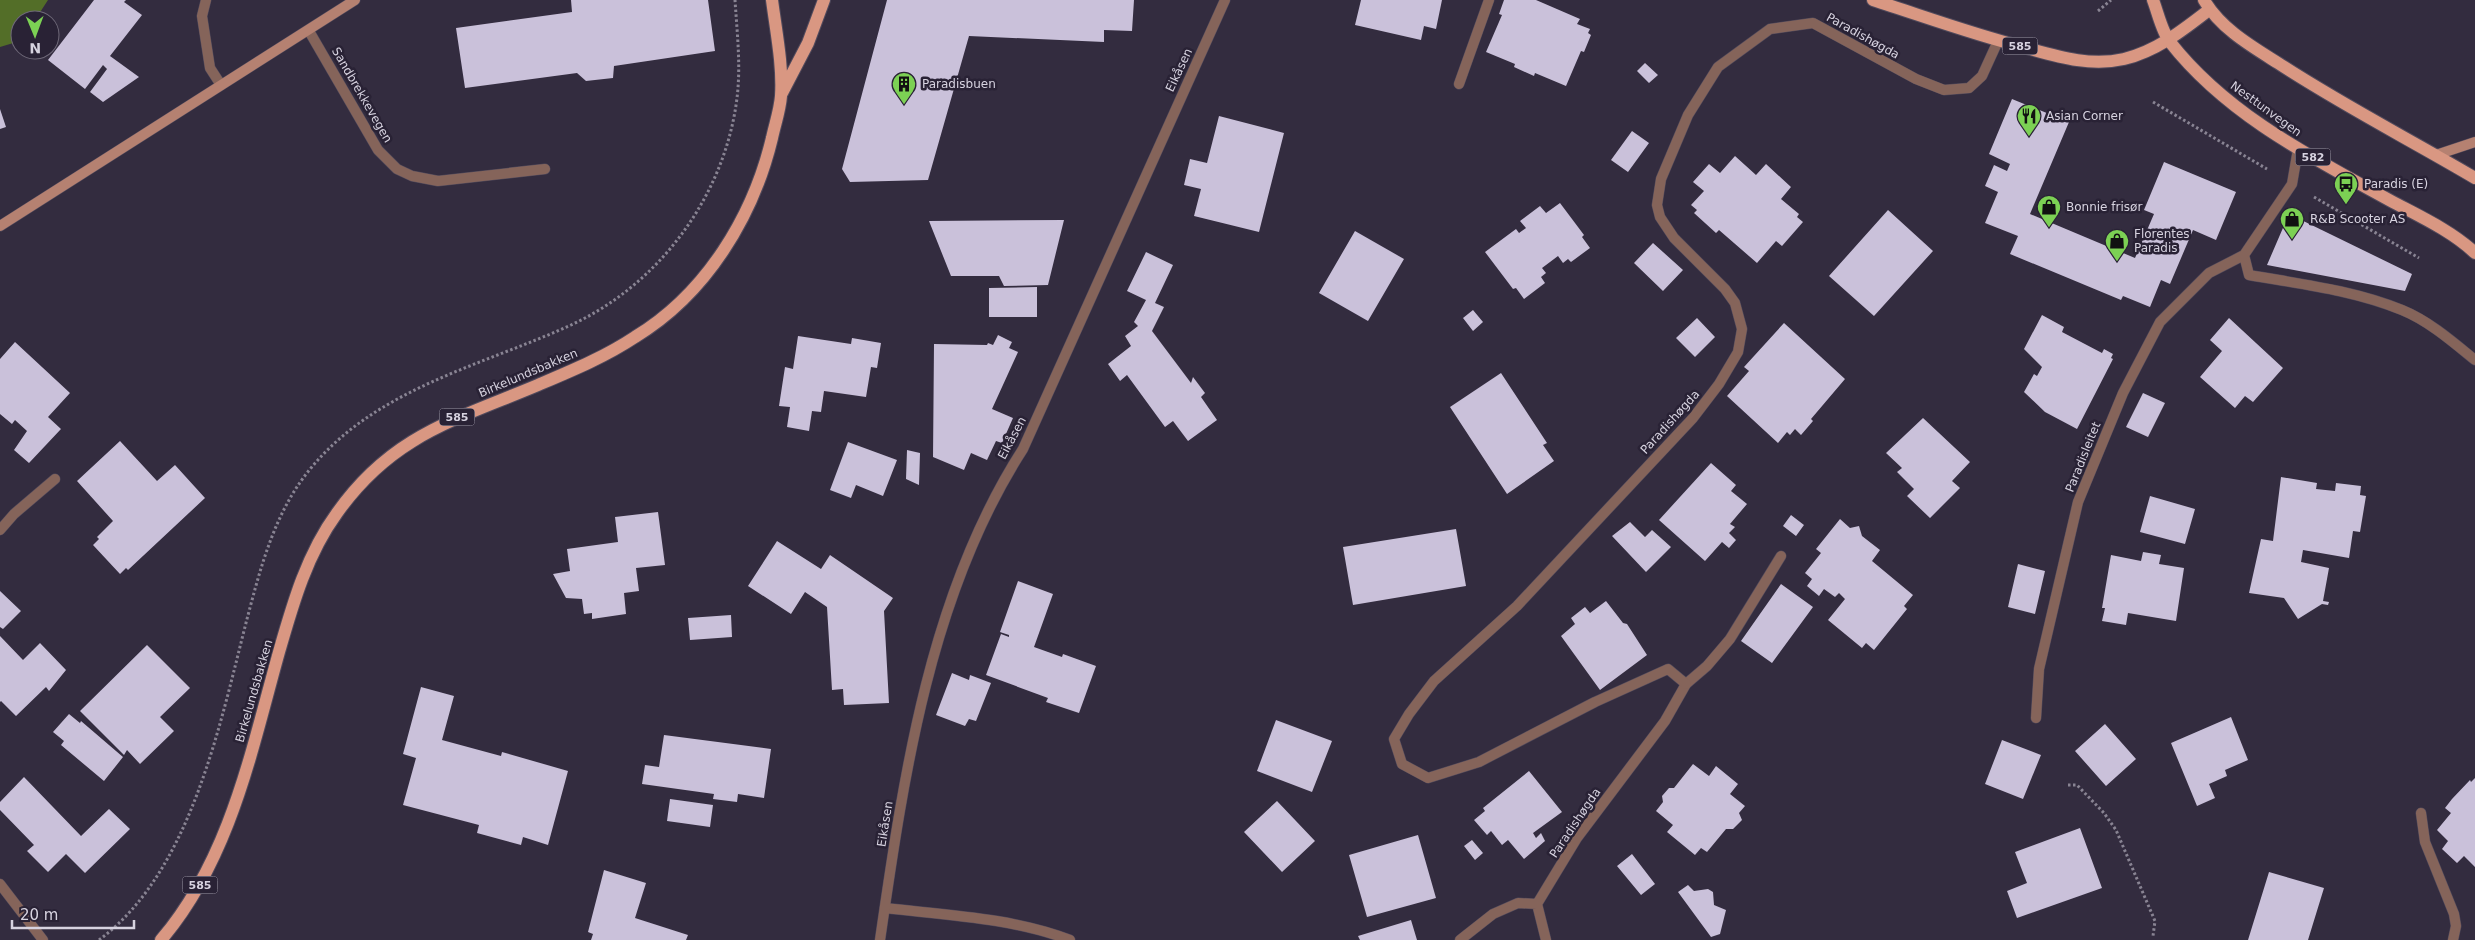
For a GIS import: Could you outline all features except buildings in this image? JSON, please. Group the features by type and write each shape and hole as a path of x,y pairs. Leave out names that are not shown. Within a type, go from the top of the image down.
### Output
{"main road":[{"path":"772,0 781,95"},
{"path":"781,95 808,43 824,0"},
{"name":"585","path":"1873,0 1998,40 2072,60 2106,62 2126,59 2169,41 2206,5"},
{"name":"Nesttunvegen","path":"2153,0 2169,41 2214,88 2259,123 2298,149 2441,228 2475,251"},
{"path":"2206,5 2240,38 2307,82 2373,122 2475,178"},
{"name":"Birkelundsbakken","path":"161,940 194,898 216,855 231,817 292,607 310,557 335,515 354,491 386,459 410,441 450,420 577,369 637,336 688,295 736,233 752,200 766,161 781,95"}],"street":[{"path":"206,0 202,16 210,68 221,85"},
{"path":"0,226 355,0"},
{"name":"Eikåsen","path":"880,940 899,811 938,638 965,560 1005,476 1023,449 1225,0"},
{"path":"1459,84 1489,0"},
{"name":"Paradishøgda","path":"1686,684 1668,669 1594,702 1479,762 1428,778 1402,764 1394,739 1409,714 1434,681 1517,606 1692,418 1719,384 1738,352 1742,329 1735,303 1725,289 1674,238 1660,217 1657,205 1661,179 1688,115 1718,67 1770,29 1813,23 1916,79 1944,90 1969,88 1982,76 1998,40"},
{"name":"Sandbrekkevegen","path":"309,30 378,150 397,168 412,176 438,182 545,169"},
{"path":"2436,155 2475,142"},
{"name":"Paradisleitet","path":"2036,718 2039,670 2078,502 2123,393 2160,322 2209,273 2244,255 2292,184 2298,149"},
{"path":"2244,255 2249,275 2331,289 2403,310 2446,336 2475,360"},
{"path":"0,530 14,514 55,480"},
{"name":"Paradishøgda","path":"1537,904 1577,838 1665,721 1686,684 1707,666 1730,639 1781,556"},
{"path":"2421,812 2425,842 2454,914 2456,926 2453,940"},
{"path":"0,884 43,940"},
{"path":"1460,940 1493,914 1518,903 1537,904 1546,940"},
{"path":"885,908 961,916 1034,929 1070,940"}],"path":[{"path":"2098,11 2111,0"},
{"path":"2068,785 2077,785 2104,813 2116,830 2155,921 2153,936"}],"green space":[{"path":"0,0 48,0 42,10 10,10 10,44 0,47"}],"place":[{"name":"Paradisbuen","path":"904,105"},
{"name":"Asian Corner","path":"2029,137"},
{"name":"Paradis (E)","path":"2346,205"},
{"name":"Bonnie frisør","path":"2049,228"},
{"name":"R&B Scooter AS","path":"2292,240"},
{"name":"Florentes Paradis","path":"2117,262"}]}
